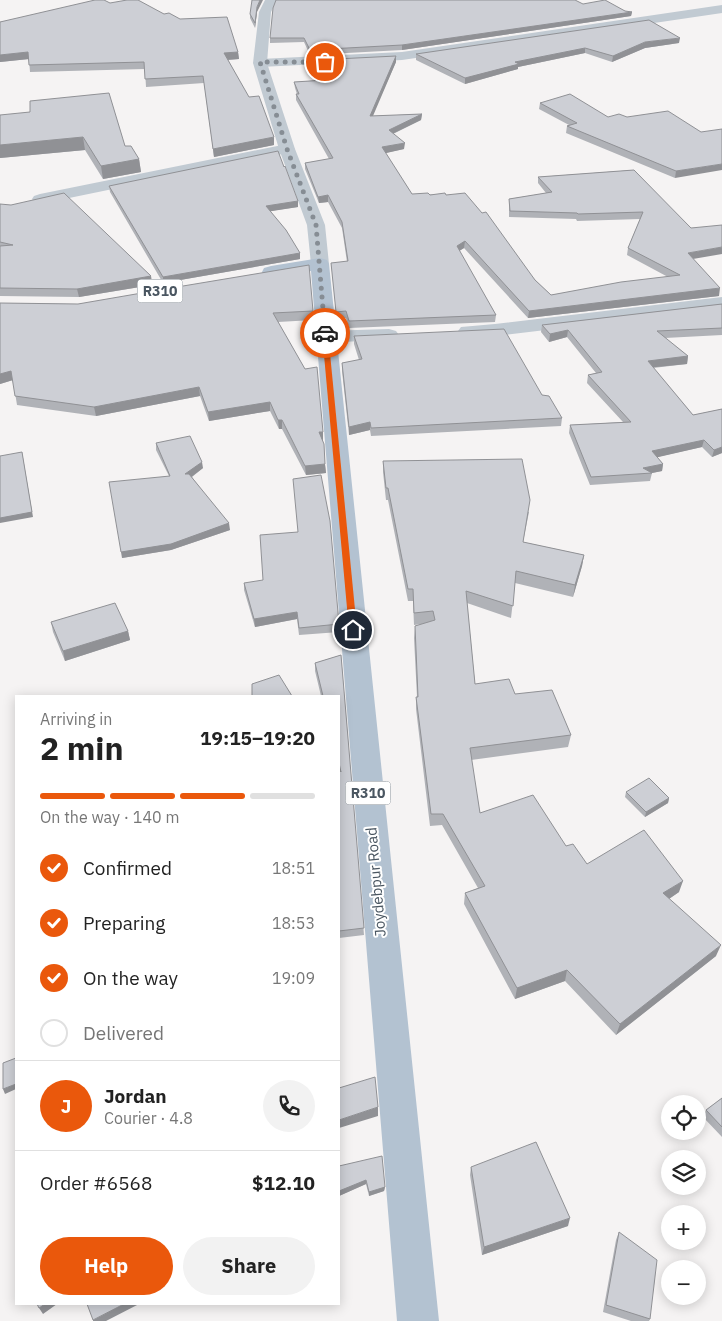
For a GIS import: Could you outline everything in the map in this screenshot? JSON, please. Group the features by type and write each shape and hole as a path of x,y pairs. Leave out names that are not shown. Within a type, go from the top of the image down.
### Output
{"main road":[{"path":"252,276 320,264"},
{"name":"Joydebpur Road","path":"320,264 325,337 418,1321"}],"street":[{"path":"271,0 265,12 260,62 287,149 316,225 320,264"},
{"path":"717,0 722,2"},
{"path":"260,62 325,62 402,56 722,9"},
{"path":"40,198 287,149"},
{"path":"455,332 495,330 722,303"},
{"path":"325,337 405,334"}],"building":[{"path":"95,0 104,0 110,3 138,0 164,14 169,13 180,19 227,17 238,52 224,53 249,97 259,96 274,137 213,149 203,76 145,79 144,62 29,65 28,52 0,55 0,22"},
{"path":"252,0 260,0 255,23 250,14"},
{"path":"276,0 575,0 583,4 605,0 625,11 632,12 402,45 310,50 304,38 270,38 273,8"},
{"path":"649,20 680,38 645,42 613,56 585,48 515,62 519,64 465,78 416,54"},
{"path":"396,56 370,116 422,114 389,130 405,143 382,147 412,194 428,193 430,195 445,193 446,195 465,193 482,213 486,212 535,280 551,295 621,282 680,275 628,248 643,212 578,214 510,211 509,199 552,192 538,177 634,170 691,228 722,225 722,247 688,253 720,288 529,311 465,241 457,246 496,315 349,321 346,311 336,312 331,263 348,261 342,222 328,195 318,197 305,163 333,158 296,94 299,94 294,82 326,80 316,60"},
{"path":"109,93 125,146 131,146 139,159 101,166 83,137 0,145 0,115 30,112 30,101"},
{"path":"570,94 608,117 619,114 627,117 668,111 701,132 722,129 722,164 676,171 567,126 577,123 540,103"},
{"path":"278,151 298,201 266,206 286,230 300,253 163,277 109,186"},
{"path":"64,193 151,276 77,289 0,288 0,246 13,245 0,242 0,204 11,205"},
{"path":"309,265 313,311 273,313 305,369 317,367 323,432 319,432 324,444 325,464 305,466 282,420 278,420 270,402 208,412 199,387 94,407 15,396 11,371 0,374 0,303 78,304 165,289 174,298 171,288"},
{"path":"722,304 722,328 657,331 688,356 648,361 693,415 722,409 722,447 714,450 704,440 652,451 663,464 643,468 652,473 591,477 570,425 631,422 588,375 602,372 568,330 550,334 542,325"},
{"path":"504,329 542,395 549,396 562,418 371,428 370,422 349,427 342,363 362,359 354,336"},
{"path":"190,436 202,462 185,474 189,474 229,523 171,544 121,552 109,482 170,476 156,443"},
{"path":"22,452 32,512 0,518 0,456"},
{"path":"522,459 530,500 523,542 584,555 575,585 516,571 513,606 466,591 475,684 509,679 515,694 552,690 571,735 470,748 480,813 533,795 566,846 573,844 587,864 644,830 683,881 663,893 721,945 620,1024 567,970 517,988 465,893 485,886 443,814 431,814 416,697 418,697 415,626 435,620 433,611 414,613 413,589 408,589 388,488 386,488 383,461"},
{"path":"321,475 330,521 339,624 299,628 297,612 254,619 244,583 263,580 260,535 298,532 293,479"},
{"path":"115,603 128,631 63,651 51,622"},
{"path":"341,655 364,928 340,931 340,695 323,695 315,663"},
{"path":"279,675 291,695 252,695 252,684"},
{"path":"649,778 669,798 646,812 626,792"},
{"path":"15,1058 15,1084 3,1089 3,1063"},
{"path":"375,1077 378,1107 340,1120 340,1088"},
{"path":"722,1098 722,1127 706,1110"},
{"path":"536,1142 570,1218 484,1247 471,1167"},
{"path":"382,1156 385,1187 369,1192 366,1180 340,1191 340,1166"},
{"path":"619,1232 657,1260 650,1319 606,1305"},
{"path":"87,1305 122,1305 93,1320"}],"way so far":[{"path":"325,62 260,62 279,126 316,225 325,333"}],"route":[{"path":"325,333 353,630"}]}
